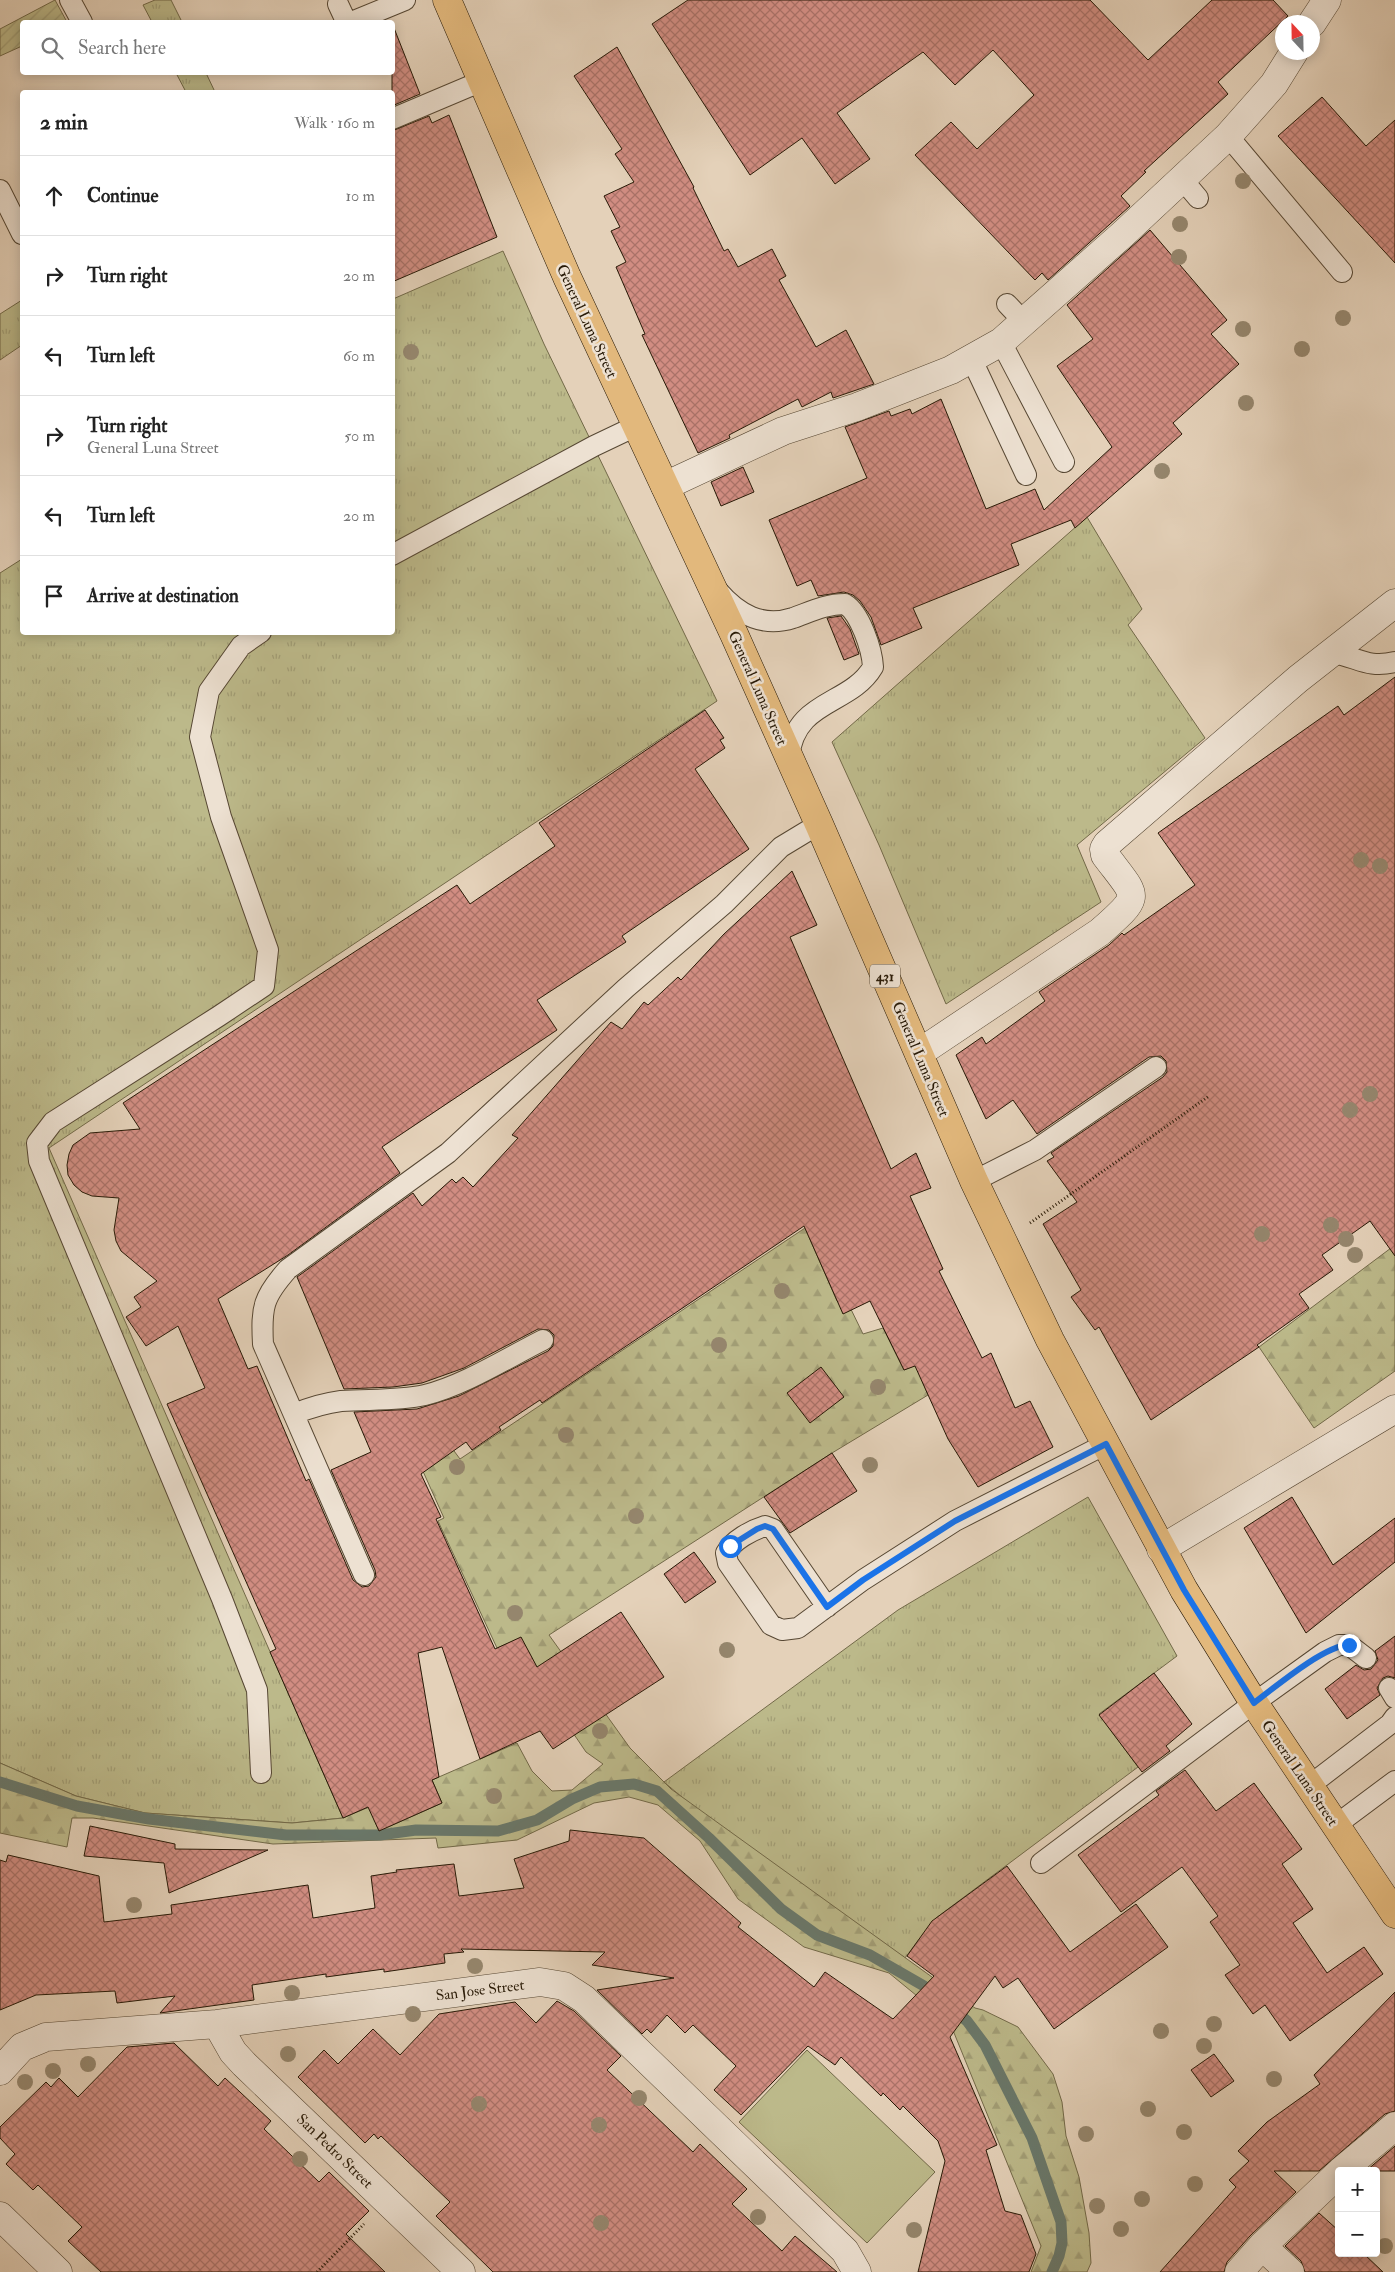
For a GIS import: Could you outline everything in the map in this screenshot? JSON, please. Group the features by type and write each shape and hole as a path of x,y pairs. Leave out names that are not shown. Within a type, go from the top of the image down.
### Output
{"main road":[{"name":"General Luna Street","path":"447,0 563,268 709,580 820,824 974,1181 1050,1340 1161,1550 1254,1703 1395,1914"}],"street":[{"path":"1317,15 1327,0"},
{"path":"665,486 784,431 927,381 972,360 1000,342 1016,313 1124,234 1190,189 1228,136 1274,84 1289,60"},
{"path":"919,1053 1100,932 1126,909 1131,900 1131,890 1105,855 1104,849 1107,844 1331,653 1395,602"},
{"path":"1161,1550 1395,1409"},
{"name":"San Jose Street","path":"0,2071 22,2047 46,2037 218,2024 540,1982 564,1986 584,1999 845,2251 857,2272"},
{"name":"San Pedro Street","path":"218,2024 233,2052 244,2064 461,2272"},
{"path":"1346,2167 1395,2126"},
{"path":"1239,2272 1262,2246 1335,2177"},
{"path":"0,2216 58,2272"},
{"path":"1262,2246 1290,2272"}],"lane":[{"path":"70,0 81,20"},
{"path":"356,20 405,0"},
{"path":"338,4 345,19 350,20"},
{"path":"395,117 482,80"},
{"path":"1228,136 1342,272"},
{"path":"0,190 20,230"},
{"path":"1000,342 1064,462"},
{"path":"972,360 1026,475"},
{"path":"395,553 594,446 636,426"},
{"path":"709,580 729,603 748,617 767,622 793,618 835,604 845,604 855,614 870,649 874,667 857,684 818,708 800,724 791,741 789,756"},
{"path":"257,635 241,646 208,691 200,737 221,817 268,950 264,986 53,1122 37,1143 39,1161 218,1590 257,1690 261,1773"},
{"path":"1331,653 1341,654 1369,665 1383,665 1395,662"},
{"path":"364,1575 263,1344 261,1314 272,1288 288,1269 448,1153 626,988 724,904 781,847 820,824"},
{"path":"974,1181 1035,1150 1156,1067"},
{"path":"294,1414 322,1404 340,1401 399,1400 427,1394 453,1385 543,1340"},
{"path":"827,1607 773,1529 765,1526 757,1529 730,1546 726,1553 728,1563 771,1625 782,1630 798,1628 827,1607 863,1580 955,1521 1106,1444"},
{"path":"1041,1863 1254,1703 1326,1652 1339,1645 1349,1645 1366,1658"},
{"path":"1309,1786 1390,1724 1395,1717"},
{"path":"1336,1826 1395,1781"}],"path":[{"path":"1003,1242 1209,1096"},
{"path":"317,2272 386,2200"}],"green space":[{"path":"55,0 66,20 20,20 20,47 0,56 0,29"},
{"path":"155,0 171,0 181,20 151,20 143,5"},
{"path":"177,75 207,75 214,90 185,90"},
{"path":"503,251 544,344 717,701 49,1148 343,1818 292,1823 145,1813 76,1796 0,1763 0,573 20,560 20,635 395,635 395,298"},
{"path":"20,301 20,346 0,360 0,314"},
{"path":"1087,517 1142,609 1128,625 1205,738 1077,845 1101,902 946,1004 879,845 832,742"},
{"path":"805,1228 837,1301 845,1297 863,1334 883,1328 904,1370 916,1365 928,1395 832,1453 549,1635 630,1748 671,1789 975,2008 1018,2027 1053,2074 1062,2102 1066,2136 1079,2177 1089,2233 1091,2263 1087,2272 1031,2272 1041,2246 950,2023 889,1973 804,1947 738,1899 700,1841 658,1805 629,1797 594,1803 517,1840 438,1848 436,1838 273,1844 93,1818 72,1818 67,1847 0,1833 0,1763 76,1796 145,1813 292,1823 343,1818 369,1807 379,1831 442,1803 432,1780 517,1743 532,1771 552,1791 572,1790 603,1764 586,1752 569,1727 521,1638 497,1648 438,1521 444,1518 399,1418 428,1416 460,1459"},
{"path":"1395,1245 1395,1371 1314,1428 1259,1347"},
{"path":"1088,1497 1177,1656 1099,1714 1138,1767 936,1918 974,1971 920,1938 905,1958 690,1804 664,1782 898,1610"},
{"path":"807,2050 935,2172 867,2243 739,2122"}],"building":[{"path":"688,0 1090,0 1148,60 1212,0 1273,0 1287,15 1275,15 1275,28 1218,82 1228,94 1144,171 1146,172 1121,196 1130,206 1048,280 1042,273 1035,280 915,155 951,122 977,149 1034,95 993,50 955,85 923,52 837,113 870,159 835,184 802,138 750,175 652,24"},
{"path":"395,31 420,94 395,105 395,90 392,90 392,75 395,75"},
{"path":"617,47 694,187 724,251 728,249 738,267 772,249 786,276 779,280 816,347 846,330 874,384 833,398 831,392 802,407 798,399 729,435 730,438 698,453 642,335 645,334 616,267 626,262 611,231 620,227 604,196 634,182 615,154 622,149 574,76"},
{"path":"1322,97 1366,146 1395,120 1395,263 1278,136"},
{"path":"449,115 497,237 395,281 395,130 429,116 432,123"},
{"path":"1150,230 1227,320 1211,334 1239,364 1173,423 1182,434 1075,528 1071,520 1011,544 1019,565 913,608 922,628 881,645 871,617 860,601 853,595 844,592 818,596 811,580 797,586 769,520 867,478 845,427 889,411 891,416 910,409 912,414 941,399 986,509 1035,489 1044,510 1112,447 1057,366 1093,339 1067,305"},
{"path":"743,467 754,492 721,506 711,482"},
{"path":"841,616 850,629 859,654 844,660 827,618"},
{"path":"1395,677 1395,1256 1370,1221 1322,1255 1333,1270 1299,1294 1309,1308 1257,1345 1259,1347 1151,1420 1099,1327 1095,1330 1071,1297 1081,1290 1043,1224 1077,1202 1047,1161 1054,1157 1051,1153 1163,1077 1167,1072 1166,1061 1161,1056 1149,1057 1037,1134 1013,1100 986,1119 956,1055 982,1037 986,1044 1045,1001 1039,992 1109,945 1122,933 1124,935 1195,885 1158,833 1338,706 1344,715"},
{"path":"705,710 724,738 720,740 725,748 695,769 749,849 622,936 626,942 537,1000 557,1030 382,1147 400,1173 288,1255 218,1299 248,1369 257,1366 306,1481 309,1479 353,1580 362,1587 369,1586 376,1577 375,1570 331,1470 371,1452 354,1412 417,1409 459,1396 548,1351 553,1346 554,1335 549,1330 538,1329 464,1368 422,1383 393,1387 344,1389 297,1277 413,1193 422,1206 452,1179 456,1183 463,1177 473,1187 518,1138 512,1135 611,1022 622,1029 644,1002 648,1005 678,977 681,980 724,934 792,871 817,925 790,937 891,1169 916,1153 931,1188 910,1196 943,1269 939,1271 982,1358 991,1353 1015,1408 1030,1401 1053,1447 978,1487 948,1439 915,1366 904,1370 870,1301 843,1314 804,1226 542,1403 540,1400 499,1427 501,1430 472,1450 466,1442 421,1474 441,1517 436,1519 495,1649 521,1637 537,1667 621,1612 664,1677 553,1749 540,1731 480,1759 442,1647 418,1653 439,1777 432,1780 442,1803 379,1831 368,1807 343,1818 270,1652 276,1649 167,1404 205,1388 178,1326 146,1346 126,1317 141,1307 134,1297 157,1281 121,1251 116,1241 114,1230 119,1198 92,1196 82,1192 74,1185 68,1175 69,1154 73,1145 90,1133 140,1129 123,1103 457,885 470,904 555,846 539,823"},
{"path":"821,1367 844,1397 810,1423 787,1393"},
{"path":"832,1453 857,1491 790,1533 764,1497"},
{"path":"1292,1497 1333,1565 1395,1518 1395,1562 1306,1633 1244,1528"},
{"path":"694,1552 716,1582 685,1603 664,1574"},
{"path":"1395,1636 1395,1678 1388,1676 1383,1678 1377,1688 1380,1695 1347,1719 1325,1689 1356,1665 1364,1670 1371,1669 1378,1660 1375,1651"},
{"path":"1154,1673 1192,1724 1166,1746 1170,1751 1142,1772 1099,1715"},
{"path":"1185,1770 1216,1811 1254,1783 1302,1849 1282,1864 1313,1909 1293,1923 1327,1973 1364,1947 1383,1974 1290,2041 1265,2005 1253,2014 1225,1975 1240,1965 1210,1922 1218,1916 1182,1867 1121,1912 1078,1855 1159,1795 1156,1791"},
{"path":"90,1826 175,1844 175,1849 268,1850 169,1893 164,1863 84,1856"},
{"path":"570,1830 644,1838 741,1923 738,1927 814,1987 825,1972 893,2019 934,1976 907,1956 932,1921 1007,1866 1070,1952 1136,1904 1168,1947 1054,2029 1018,1978 1003,1988 995,1976 950,2037 997,2145 986,2150 1005,2211 1021,2215 1036,2254 1029,2272 918,2272 945,2161 938,2141 903,2106 900,2110 883,2093 881,2096 841,2057 835,2065 808,2046 741,2115 714,2090 736,2066 693,2025 685,2033 667,2015 651,2033 647,2029 642,2034 597,1990 674,1978 592,1965 605,1952 461,1949 464,1952 444,1954 445,1963 384,1972 384,1969 326,1977 326,1974 252,1985 254,2000 160,2013 175,1996 117,2003 115,1991 36,1995 0,2010 0,1860 6,1862 8,1855 99,1876 104,1922 172,1914 171,1905 308,1885 313,1918 375,1908 371,1876 397,1872 396,1870 454,1864 459,1896 524,1888 514,1859 569,1841"},
{"path":"1395,1992 1395,2111 1385,2114 1319,2171 1274,2171 1296,2192 1250,2236 1227,2262 1224,2272 1160,2272 1236,2187 1229,2180 1249,2161 1238,2151 1267,2122 1320,2084 1314,2075"},
{"path":"557,2001 574,2011 621,2056 607,2070 693,2152 700,2144 747,2189 732,2204 782,2251 795,2236 837,2272 493,2272 436,2216 450,2202 381,2136 378,2139 374,2134 365,2143 298,2077 324,2050 338,2064 373,2029 400,2055 439,2014 515,2002 536,2023"},
{"path":"174,2043 218,2086 225,2078 271,2121 264,2129 319,2182 329,2172 369,2211 346,2234 385,2272 101,2272 68,2241 82,2227 38,2185 33,2190 6,2164 15,2154 0,2138 0,2127 46,2082 51,2087 59,2078 78,2097 127,2047"},
{"path":"1214,2054 1234,2081 1211,2097 1191,2070"},
{"path":"1395,2146 1395,2171 1380,2171 1380,2167 1371,2167"},
{"path":"1319,2213 1335,2227 1335,2257 1367,2257 1383,2272 1305,2272 1301,2261 1285,2246"}],"waterway":[{"path":"0,1782 77,1806 149,1819 286,1835 380,1835 416,1830 498,1831 537,1820 572,1799 600,1787 634,1784 657,1791 709,1838 781,1909 817,1935 870,1955 924,1986 935,1995"},
{"path":"952,2008 967,2021 985,2045 1032,2138 1061,2222 1062,2243 1052,2272"}],"route":[{"path":"730,1546 757,1529 765,1526 773,1529 827,1607 863,1580 955,1521 1106,1444 1161,1550 1254,1703 1326,1652 1339,1645 1349,1645"}]}
